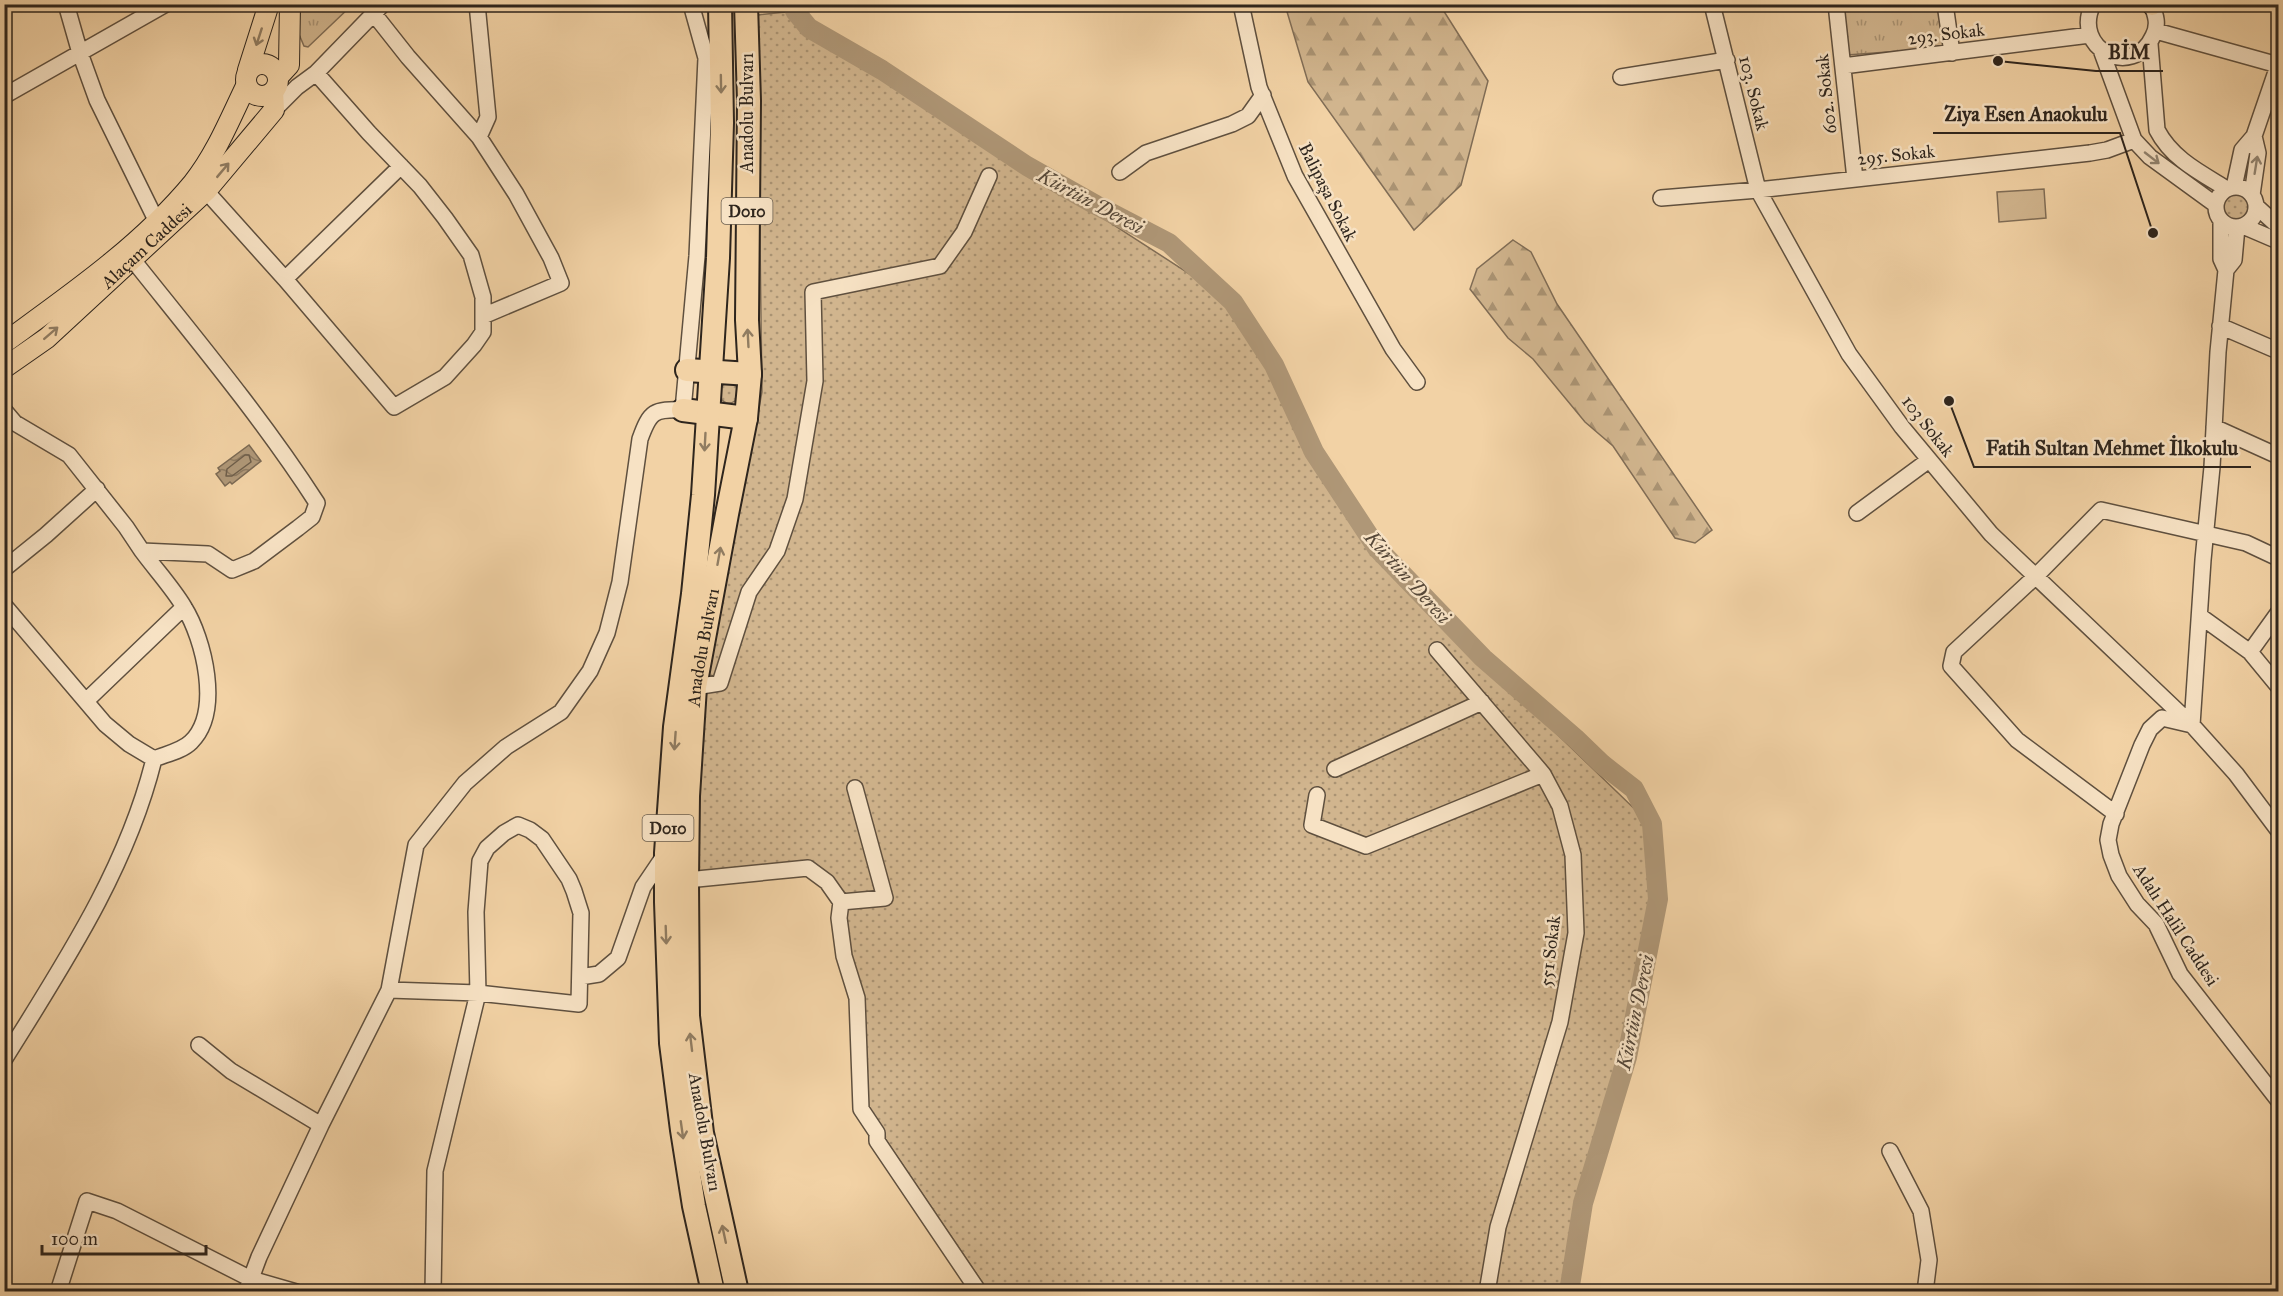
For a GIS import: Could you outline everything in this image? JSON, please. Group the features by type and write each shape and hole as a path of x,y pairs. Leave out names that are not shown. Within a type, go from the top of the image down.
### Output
{"highway":[{"name":"Anadolu Bulvarı","path":"713,1292 694,1206 681,1130 671,1043 666,853 675,728 693,594 703,495 718,258 722,134 720,4"},
{"name":"Anadolu Bulvarı","path":"737,1292 702,1133 688,1016 687,880 689,785 695,687 746,418 750,374 747,320 749,101 746,4"},
{"path":"687,370 750,374"},
{"path":"683,410 746,418"}],"main road":[{"name":"Alaçam Caddesi","path":"4,344 78,289 157,222 194,181 221,139 247,78 269,4"},
{"path":"278,86 272,68 262,64 252,67 247,78 249,91 258,96 263,97 278,86 290,4"},
{"name":"Alaçam Caddesi","path":"4,368 47,338 206,191 278,86"}],"street":[{"path":"66,4 97,100 157,222"},
{"path":"4,96 166,4"},
{"path":"477,4 488,117 479,137"},
{"path":"248,1285 321,1125 389,990 416,845 465,783 506,747 561,712 590,671 607,633 620,582 640,439 647,419 655,412 683,410 697,256 706,58 691,4"},
{"name":"Balipaşa Sokak","path":"1240,4 1263,95 1295,176 1393,349 1417,382"},
{"name":"103. Sokak","path":"1712,4 1758,190"},
{"name":"602. Sokak","path":"1836,4 1855,179"},
{"path":"1945,4 1952,53"},
{"path":"2152,5 2156,18 2153,37 2157,130 2162,140 2181,159 2230,188 2247,190 2254,201 2278,226"},
{"path":"278,86 303,71 374,8"},
{"path":"374,8 408,57 479,137 516,194 551,258 561,283 483,316"},
{"path":"278,86 297,87 316,73 374,8"},
{"path":"2089,8 2090,35 2101,50 2134,140 2150,157 2216,205"},
{"name":"293. Sokak","path":"1843,66 2090,35"},
{"path":"2101,50 2121,57 2132,56 2142,51 2153,37"},
{"path":"2153,37 2278,66 2254,136 2242,150 2230,188 2222,193 2216,205 2218,217 2222,222 2278,241"},
{"path":"1621,77 1727,60"},
{"path":"206,191 285,279 394,407 445,377 483,332 483,297 471,255 445,218 401,166 316,73"},
{"path":"1120,172 1146,153 1248,116 1263,95"},
{"path":"2192,725 2220,326 2226,270 2234,260 2240,227 2253,218 2258,153 2254,136"},
{"name":"295. Sokak","path":"1661,198 1758,190 2090,153 2107,150 2134,140"},
{"path":"285,279 401,166"},
{"path":"695,687 720,683 749,592 777,551 795,499 815,381 813,292 940,266 964,232 989,176"},
{"name":"103 Sokak","path":"1758,190 1849,354 1902,427 1991,534 2192,725 2236,774 2278,830"},
{"path":"2222,222 2221,260 2226,270"},
{"path":"133,260 213,360 296,470 317,503 312,517 254,561 232,570 208,554 142,552"},
{"path":"2220,326 2278,351"},
{"path":"4,410 15,423 69,455 97,489 184,607 201,643 207,685 206,714 201,731 184,748 154,759"},
{"path":"2214,427 2278,456"},
{"path":"1857,513 1929,460"},
{"path":"4,569 97,489"},
{"path":"2116,814 2017,740 1951,666 1954,652 2036,576 2101,510 2246,543 2278,558"},
{"path":"4,605 105,724 129,744 154,759"},
{"path":"86,701 184,607"},
{"path":"2250,652 2278,613"},
{"path":"2200,616 2250,652 2278,686"},
{"name":"551 Sokak","path":"1437,650 1543,774 1560,806 1573,855 1576,933 1560,1022 1498,1227 1487,1292"},
{"path":"1335,769 1482,702"},
{"name":"Adalı Halil Caddesi","path":"2192,725 2162,718 2150,729 2142,745 2108,840 2119,876 2137,904 2156,924 2180,974 2278,1100"},
{"path":"4,1060 103,896 144,797 154,759"},
{"path":"1317,795 1312,825 1366,846 1543,774"},
{"path":"841,902 885,898 855,788"},
{"path":"389,990 478,993 579,1004 581,913 568,879 542,839 518,825 504,833 487,848 480,861 476,912 478,993 435,1171 433,1292"},
{"path":"580,977 599,974 618,958 643,887 666,853"},
{"path":"687,880 808,868 827,882 841,902 839,918 844,956 857,998 861,1109 876,1133 877,1141 979,1292"},
{"path":"199,1045 231,1071 321,1125"},
{"path":"1890,1151 1921,1212 1929,1260 1925,1292"},
{"path":"58,1292 87,1201 117,1210 248,1285 297,1292"}],"green space":[{"path":"294,5 352,5 308,47 304,46 298,32"},
{"path":"1285,5 1440,5 1488,81 1461,185 1414,230 1308,82"},
{"path":"1843,5 1939,5 1945,41 1941,48 1847,55"},
{"path":"795,11 809,28 1233,302 1314,452 1377,548 1438,619 1646,820 1658,899 1583,1203 1568,1291 988,1291 865,1109 838,889 809,864 691,873 707,681 762,392 757,15"},
{"path":"2044,189 2046,218 1999,222 1997,192"},
{"path":"2235,194 2245,198 2249,208 2245,218 2235,222 2225,218 2221,208 2225,198"},
{"path":"1513,240 1531,252 1557,304 1712,530 1695,543 1675,538 1613,446 1585,422 1533,359 1508,338 1470,289 1477,269"},
{"path":"725,383 733,383 739,389 739,397 733,403 725,403 719,397 719,389"}],"water":[{"path":"249,445 261,461 232,484 230,482 225,486 216,474 220,471 218,468"}],"waterway":[{"name":"Kürtün Deresi","path":"795,4 795,11 809,28 882,70 1027,166 1169,243 1233,302 1274,365 1314,452 1377,548 1483,658 1602,764 1634,789 1652,824 1658,899 1627,1057 1583,1203 1569,1292"}],"place":[{"name":"BİM","path":"1998,61"},
{"name":"Ziya Esen Anaokulu","path":"2153,233"},
{"name":"Fatih Sultan Mehmet İlkokulu","path":"1949,401"}]}
